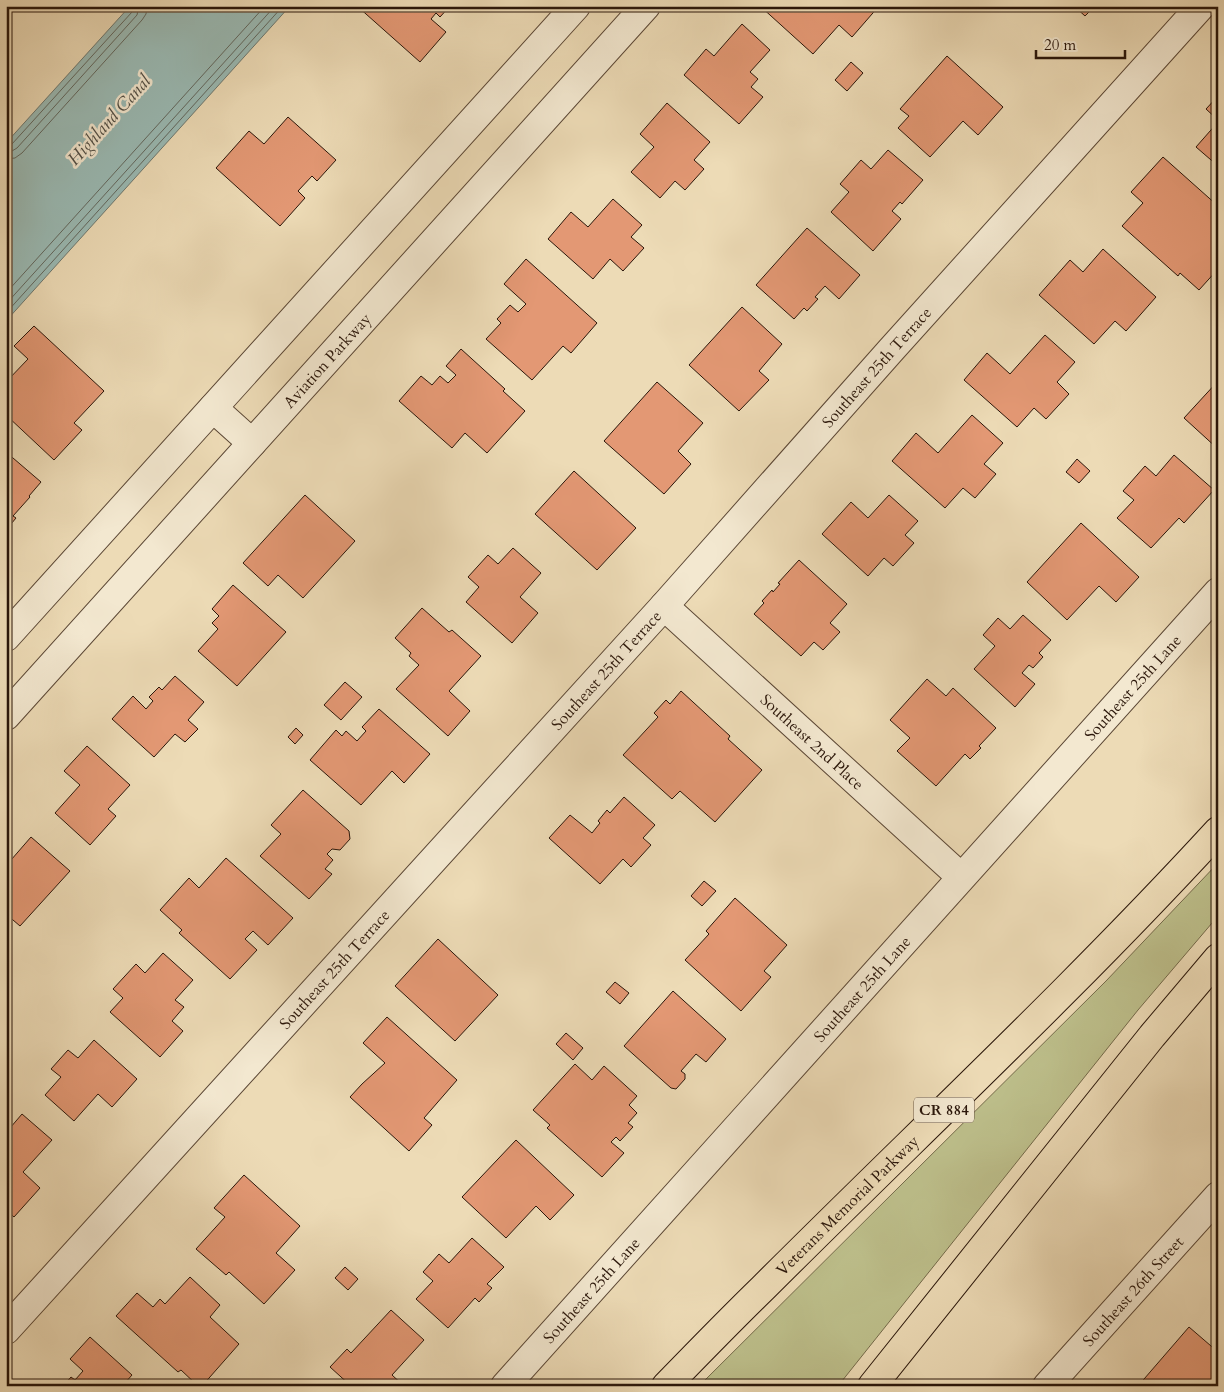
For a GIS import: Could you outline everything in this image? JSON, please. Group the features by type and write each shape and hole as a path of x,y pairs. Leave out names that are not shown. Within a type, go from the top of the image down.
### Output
{"highway":[{"name":"Veterans Memorial Parkway","path":"666,1386 762,1288 1014,1042 1155,900 1218,831"},
{"path":"872,1386 1152,1036 1218,958"}],"street":[{"path":"6,637 576,6"},
{"name":"Aviation Parkway","path":"6,716 646,6"},
{"name":"Southeast 25th Terrace","path":"6,1330 664,606 903,336 1202,6"},
{"path":"213,408 252,443"},
{"name":"Southeast 25th Lane","path":"505,1386 1218,592"},
{"name":"Southeast 2nd Place","path":"664,606 961,877"},
{"name":"Southeast 26th Street","path":"1047,1386 1218,1196"}],"green space":[{"path":"1218,863 1218,916 1138,1010 838,1386 699,1386 1106,981"}],"water":[{"name":"Highland Canal","path":"130,6 290,6 6,321 6,143"}],"building":[{"path":"357,6 450,6 440,17 436,13 431,19 446,32 420,62"},
{"path":"760,6 879,6 852,37 839,25 813,54"},
{"path":"1074,6 1095,6 1085,16"},
{"path":"742,24 770,50 750,72 758,79 751,87 763,97 739,124 684,75 706,49 714,56"},
{"path":"947,56 1003,107 978,135 963,121 930,157 898,128 909,116 900,109"},
{"path":"851,62 863,73 847,91 835,80"},
{"path":"1218,96 1218,120 1206,109"},
{"path":"667,103 710,142 694,160 704,169 685,190 675,181 660,198 631,172 654,147 640,134"},
{"path":"288,117 336,160 317,181 312,176 298,191 305,198 280,226 216,168 249,131 264,144"},
{"path":"1218,122 1218,166 1196,147"},
{"path":"888,150 923,180 902,204 900,202 892,211 901,219 873,251 831,212 849,192 840,184 861,160 871,169"},
{"path":"1163,157 1218,206 1218,225 1213,231 1218,235 1218,269 1199,290 1180,273 1178,276 1122,226 1143,203 1131,192"},
{"path":"613,199 642,225 631,237 644,248 623,271 610,259 593,279 548,239 571,212 588,227"},
{"path":"807,228 860,275 839,299 825,286 815,297 818,299 807,311 804,308 794,319 756,285"},
{"path":"1103,249 1156,297 1126,331 1115,321 1094,344 1039,295 1070,260 1083,272"},
{"path":"526,259 597,323 571,353 563,346 532,380 486,339 501,323 497,319 510,305 518,312 526,304 504,284"},
{"path":"742,307 782,344 759,371 769,380 739,411 689,365"},
{"path":"34,326 104,391 74,423 82,430 54,460 6,415 6,382 28,359 14,346"},
{"path":"1045,335 1075,362 1057,382 1069,394 1046,419 1034,408 1017,427 964,380 987,353 1010,374"},
{"path":"461,349 505,389 503,391 525,411 487,453 465,433 452,448 399,401 421,376 432,385 440,376 448,383 456,375 446,366"},
{"path":"1218,381 1218,449 1184,418"},
{"path":"657,382 703,423 678,451 691,464 664,494 604,441"},
{"path":"972,415 1003,443 984,464 996,474 975,498 963,488 945,508 892,461 916,433 938,453"},
{"path":"6,452 41,482 13,516 16,518 6,530"},
{"path":"1174,455 1214,490 1184,523 1179,518 1151,548 1117,518 1134,500 1123,491 1145,466 1156,476"},
{"path":"1077,459 1090,471 1079,483 1066,472"},
{"path":"574,471 636,528 597,570 535,514"},
{"path":"305,495 355,541 303,598 278,575 268,586 243,563"},
{"path":"889,495 918,521 905,535 914,543 893,566 884,558 868,576 822,534 851,502 868,518"},
{"path":"1081,523 1139,577 1116,602 1099,586 1067,620 1027,582"},
{"path":"513,548 541,573 520,597 538,613 512,643 466,602 479,587 468,577 488,555 498,564"},
{"path":"799,560 847,604 830,623 840,632 823,650 814,642 801,656 754,614 764,603 762,601 772,590 773,592 780,584 778,583"},
{"path":"233,585 286,632 237,686 198,651 218,629 212,623 219,616 212,609"},
{"path":"422,608 449,632 452,630 481,656 449,691 470,711 448,736 396,689 419,665 409,656 411,653 395,638"},
{"path":"1023,615 1051,640 1039,653 1043,657 1033,668 1029,665 1022,673 1035,684 1015,707 974,669 995,646 983,635 998,618 1010,629"},
{"path":"175,676 204,702 188,720 198,729 185,742 175,734 154,757 112,719 133,696 146,709 153,701 149,697 159,687 162,690"},
{"path":"927,679 946,696 953,688 996,728 970,759 965,754 936,786 897,751 910,738 890,720"},
{"path":"345,682 362,697 341,720 324,705"},
{"path":"681,691 730,736 728,739 762,770 715,822 680,791 672,799 623,755 658,717 654,713 666,700 670,704"},
{"path":"379,709 430,754 404,783 392,771 361,805 310,760 336,730 342,736 346,731 357,741 366,731 362,727"},
{"path":"296,728 303,735 295,744 288,737"},
{"path":"87,746 130,785 108,809 116,816 90,845 55,813 80,785 64,771"},
{"path":"303,790 349,831 350,839 340,850 332,849 327,854 333,860 325,869 332,874 309,899 260,856 281,834 271,825"},
{"path":"624,797 655,825 643,838 651,845 631,867 623,859 600,884 549,838 570,815 592,833 600,823 598,821 607,810 610,813"},
{"path":"31,837 70,871 20,926 6,914 6,856 11,860"},
{"path":"226,858 293,918 268,945 253,931 245,939 257,950 230,979 179,933 182,930 160,910 189,878 199,888"},
{"path":"704,881 716,891 702,906 691,896"},
{"path":"735,898 787,945 764,971 771,977 741,1011 685,960 709,934 706,931"},
{"path":"438,939 498,995 455,1041 395,986"},
{"path":"163,953 193,980 175,1000 184,1007 172,1021 183,1031 160,1057 110,1012 123,998 113,989 136,964 145,973"},
{"path":"615,982 629,993 620,1004 606,992"},
{"path":"673,991 726,1039 706,1062 696,1054 681,1071 685,1074 685,1079 676,1089 671,1088 624,1046"},
{"path":"387,1017 457,1080 424,1118 432,1125 409,1151 350,1097 385,1063 363,1043"},
{"path":"566,1033 583,1048 573,1060 556,1044"},
{"path":"94,1040 137,1079 112,1107 98,1094 74,1121 45,1095 61,1077 51,1069 68,1050 78,1058"},
{"path":"575,1064 592,1080 604,1066 637,1096 629,1105 637,1113 628,1123 633,1127 620,1141 616,1137 611,1142 624,1153 602,1177 547,1128 550,1125 533,1110"},
{"path":"22,1114 52,1140 23,1172 40,1188 14,1217 6,1210 6,1125 10,1128"},
{"path":"516,1140 574,1195 550,1220 536,1206 506,1238 462,1197"},
{"path":"244,1175 300,1226 276,1253 295,1270 264,1304 229,1272 226,1275 196,1249 225,1217 214,1208"},
{"path":"472,1238 504,1267 487,1284 492,1288 479,1302 475,1298 448,1328 416,1299 433,1281 423,1272 439,1254 449,1263"},
{"path":"345,1267 358,1279 348,1290 335,1278"},
{"path":"190,1277 220,1305 210,1317 239,1344 202,1386 198,1386 181,1370 178,1372 116,1316 137,1293 153,1307 160,1299 165,1304"},
{"path":"391,1310 424,1340 392,1375 404,1386 351,1386 330,1367 347,1349 351,1353"},
{"path":"1189,1327 1218,1352 1218,1386 1138,1386"},
{"path":"90,1337 132,1375 124,1384 126,1386 63,1386 71,1377 75,1380 83,1371 70,1359"}]}
